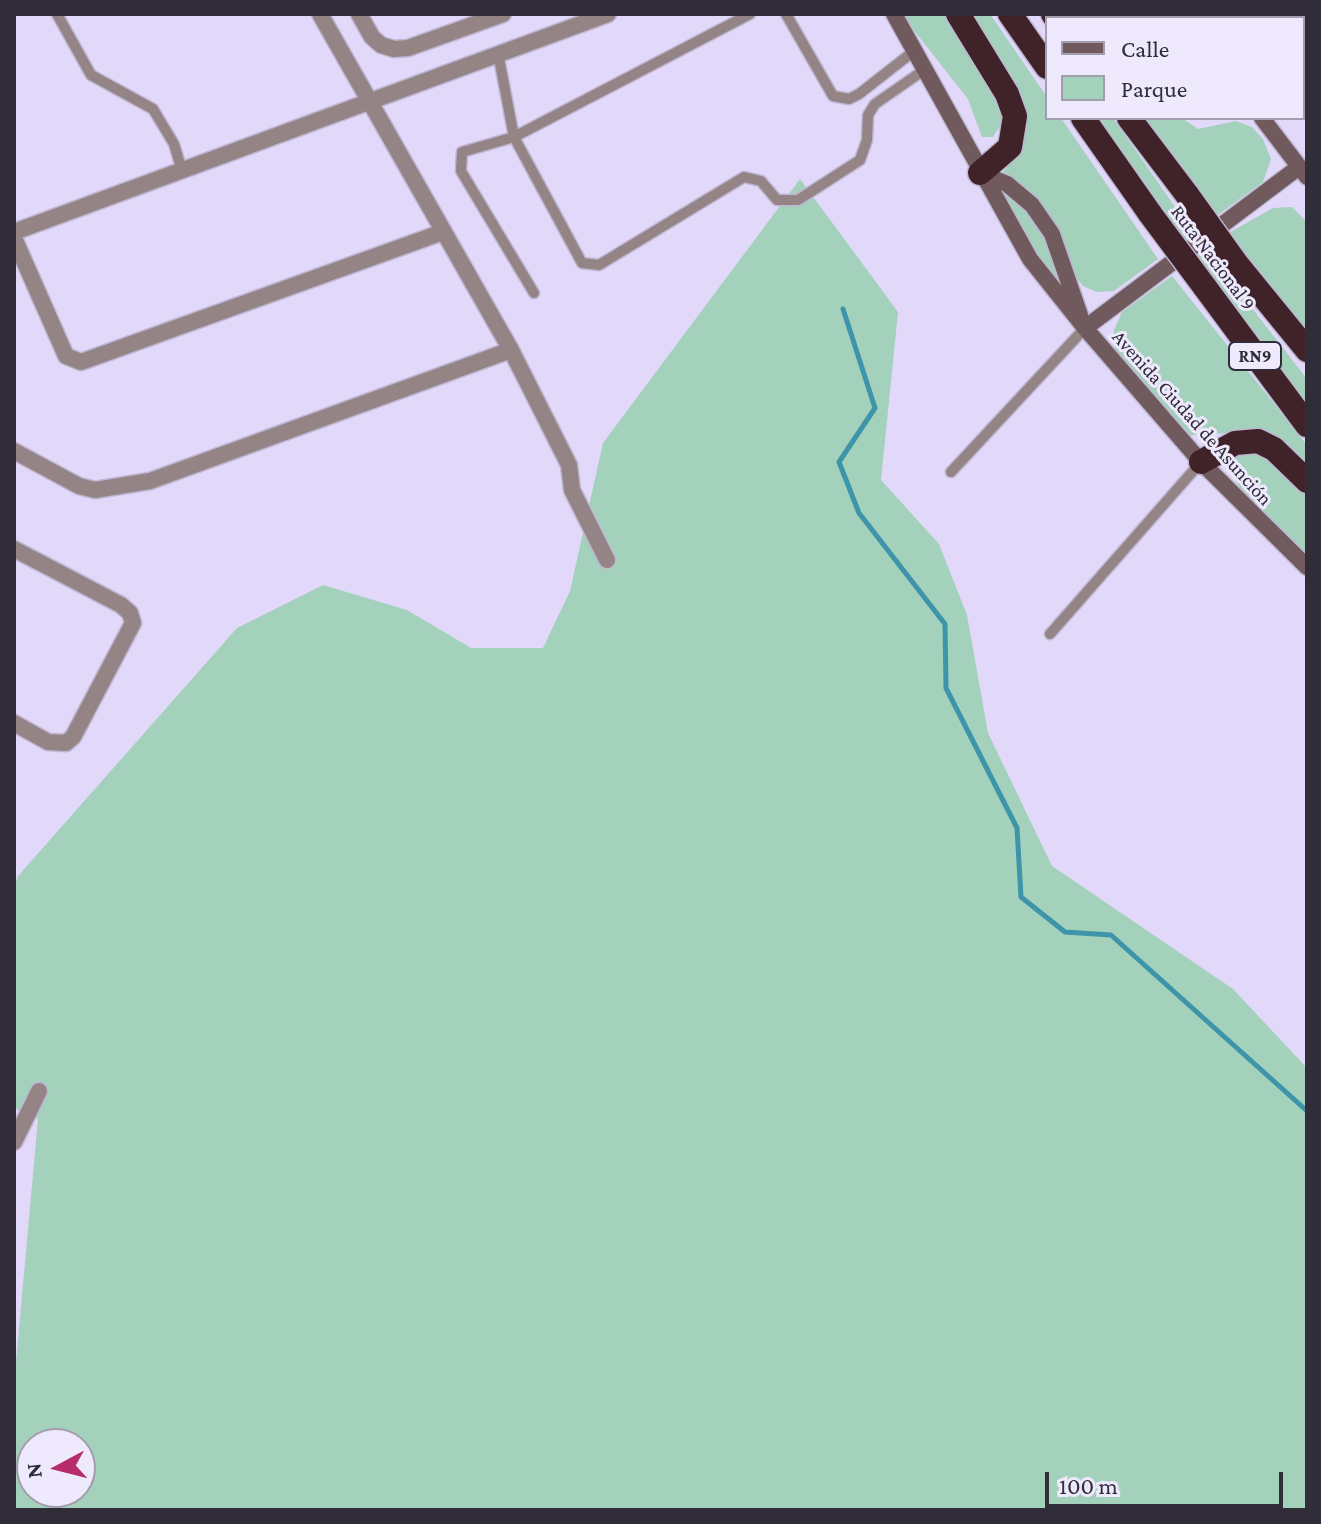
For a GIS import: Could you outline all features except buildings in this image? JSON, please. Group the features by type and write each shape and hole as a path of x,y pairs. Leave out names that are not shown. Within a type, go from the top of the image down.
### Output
{"highway":[{"path":"958,14 1007,94 1015,116 1010,147 980,173"},
{"path":"1010,14 1045,64"},
{"name":"Ruta Nacional 9","path":"1084,120 1307,425"},
{"name":"Ruta Nacional 9","path":"1131,120 1236,263 1307,350"},
{"path":"1201,462 1235,443 1258,441 1274,449 1307,481"}],"street":[{"path":"320,14 511,350 569,465 572,490 607,560"},
{"path":"359,14 372,37 381,45 394,49 408,48 503,14"},
{"path":"14,232 608,14"},
{"name":"Avenida Ciudad de Asunción","path":"894,14 1030,259 1201,462 1307,567"},
{"path":"1264,120 1304,169 1307,190"},
{"path":"1085,328 1304,169"},
{"name":"Avenida Ciudad de Asunción","path":"980,173 1007,184 1032,205 1052,234 1085,328"},
{"path":"14,238 66,356 81,362 443,232"},
{"path":"14,451 87,488 150,481 511,350"},
{"path":"14,549 121,605 130,613 133,623 73,737 66,743 48,742 14,723"},
{"path":"14,1142 39,1091"}],"lane":[{"path":"57,14 91,75 153,109 174,144 182,171"},
{"path":"534,293 461,171 462,152 514,137 750,14"},
{"path":"786,14 833,96 849,99 859,94 914,51"},
{"path":"498,53 514,137 582,263 599,265 744,177 761,181 777,200 798,200 860,160 867,140 868,115 875,104 924,70"},
{"path":"951,472 1085,328"},
{"path":"1050,634 1201,462"}],"green space":[{"path":"901,14 946,14 999,97 1004,120 993,137 982,137 968,99"},
{"path":"962,14 990,14 1045,94 1045,120 1062,120 1158,259 1114,291 1097,292 1083,286 1073,274 1058,236 1001,177 1024,135"},
{"path":"1091,120 1114,120 1189,227 1307,379 1307,407"},
{"path":"1142,120 1185,120 1198,129 1236,121 1252,127 1263,139 1271,159 1263,182 1215,217"},
{"path":"800,179 898,312 881,480 939,544 967,615 988,733 1052,866 1233,989 1307,1068 1307,1510 14,1510 14,1384 38,1119 14,1108 14,887 18,876 237,628 323,585 407,610 471,648 543,648 570,591 603,443"},
{"path":"1000,189 1033,218 1048,242 1064,291 1048,278"},
{"path":"1292,207 1307,222 1307,340 1227,234 1273,208"},
{"path":"1172,276 1307,445 1307,472 1253,432 1191,435 1174,424 1121,360 1113,344 1114,330 1122,312"},
{"path":"1256,451 1285,466 1307,488 1307,554 1247,500 1235,480 1232,457"}],"waterway":[{"path":"843,309 875,408 839,462 859,513 945,624 946,688 1017,828 1021,897 1065,932 1111,935 1307,1111"}]}
